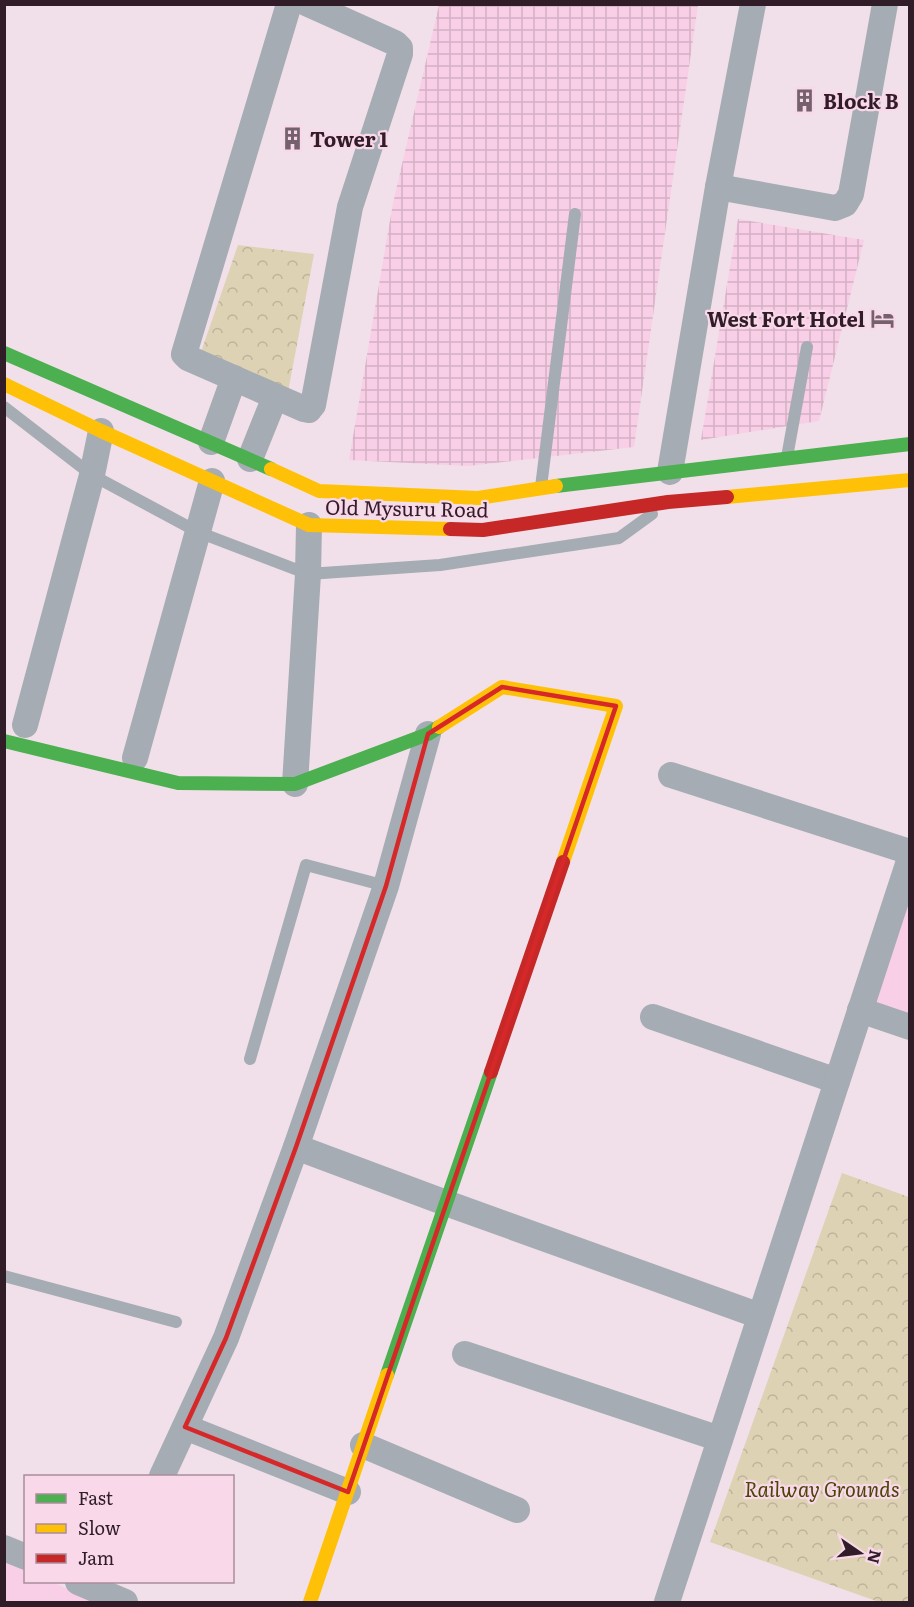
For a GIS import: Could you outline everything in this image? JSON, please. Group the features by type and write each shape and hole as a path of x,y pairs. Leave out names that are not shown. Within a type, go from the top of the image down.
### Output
{"main road":[{"name":"Old Mysuru Road","path":"4,353 319,491 478,498 909,441"},
{"name":"Old Mysuru Road","path":"4,384 101,431 309,525 483,530 668,502 909,480"},
{"path":"4,741 178,783 295,784 428,734 502,687 616,706 310,1602"}],"street":[{"path":"289,4 184,350 188,358 309,410 313,405 350,207 400,54 395,43 308,4"},
{"path":"670,472 718,188 753,4"},
{"path":"718,188 835,208 845,204 851,194 885,4"},
{"path":"210,442 234,378"},
{"path":"250,459 275,397"},
{"path":"25,725 92,475 101,431"},
{"path":"135,758 212,481"},
{"path":"295,784 309,525"},
{"path":"162,1475 226,1338 296,1147 386,886 428,734"},
{"path":"671,775 909,852"},
{"path":"667,1602 909,858"},
{"path":"860,1010 909,1027"},
{"path":"653,1017 837,1081"},
{"path":"296,1147 760,1316"},
{"path":"465,1354 720,1439"},
{"path":"186,1427 348,1492"},
{"path":"363,1445 517,1510"},
{"path":"4,1548 24,1556"},
{"path":"84,1583 115,1593"}],"lane":[{"path":"540,488 575,214"},
{"path":"786,458 807,347"},
{"path":"4,407 92,475 198,532 308,574 440,565 620,538 668,502"},
{"path":"250,1059 306,865 386,886"},
{"path":"4,1276 176,1322"}],"highlighted area":[{"path":"502,687 616,706 348,1492 185,1427 226,1338 296,1147 386,886 428,734"}],"shaded area":[{"path":"439,5 698,5 634,447 468,466 349,460 393,203"},
{"path":"738,219 864,240 819,421 701,440"},
{"path":"909,869 909,1017 867,1002"},
{"path":"4,1560 24,1569 24,1583 54,1583 98,1602 5,1602"}],"green space":[{"path":"238,245 314,254 288,392 201,352"},
{"name":"Railway Grounds","path":"842,1173 909,1197 909,1602 879,1602 710,1542"}],"traffic: fast":[{"path":"4,353 271,469"},
{"path":"556,486 910,444"},
{"path":"4,741 178,783 295,784 428,734 439,727"},
{"path":"387,1375 491,1072"}],"traffic: slow":[{"path":"4,384 101,431 309,525 450,529"},
{"path":"271,469 319,491 478,498 556,486"},
{"path":"727,497 910,480"},
{"path":"439,727 502,687 616,706 563,862"},
{"path":"310,1602 387,1375"}],"traffic: jam":[{"path":"450,529 483,530 668,502 727,497"},
{"path":"491,1072 563,862"}],"place":[{"name":"Block B","path":"805,100"},
{"name":"Tower 1","path":"292,138"},
{"name":"West Fort Hotel","path":"883,318"}]}
